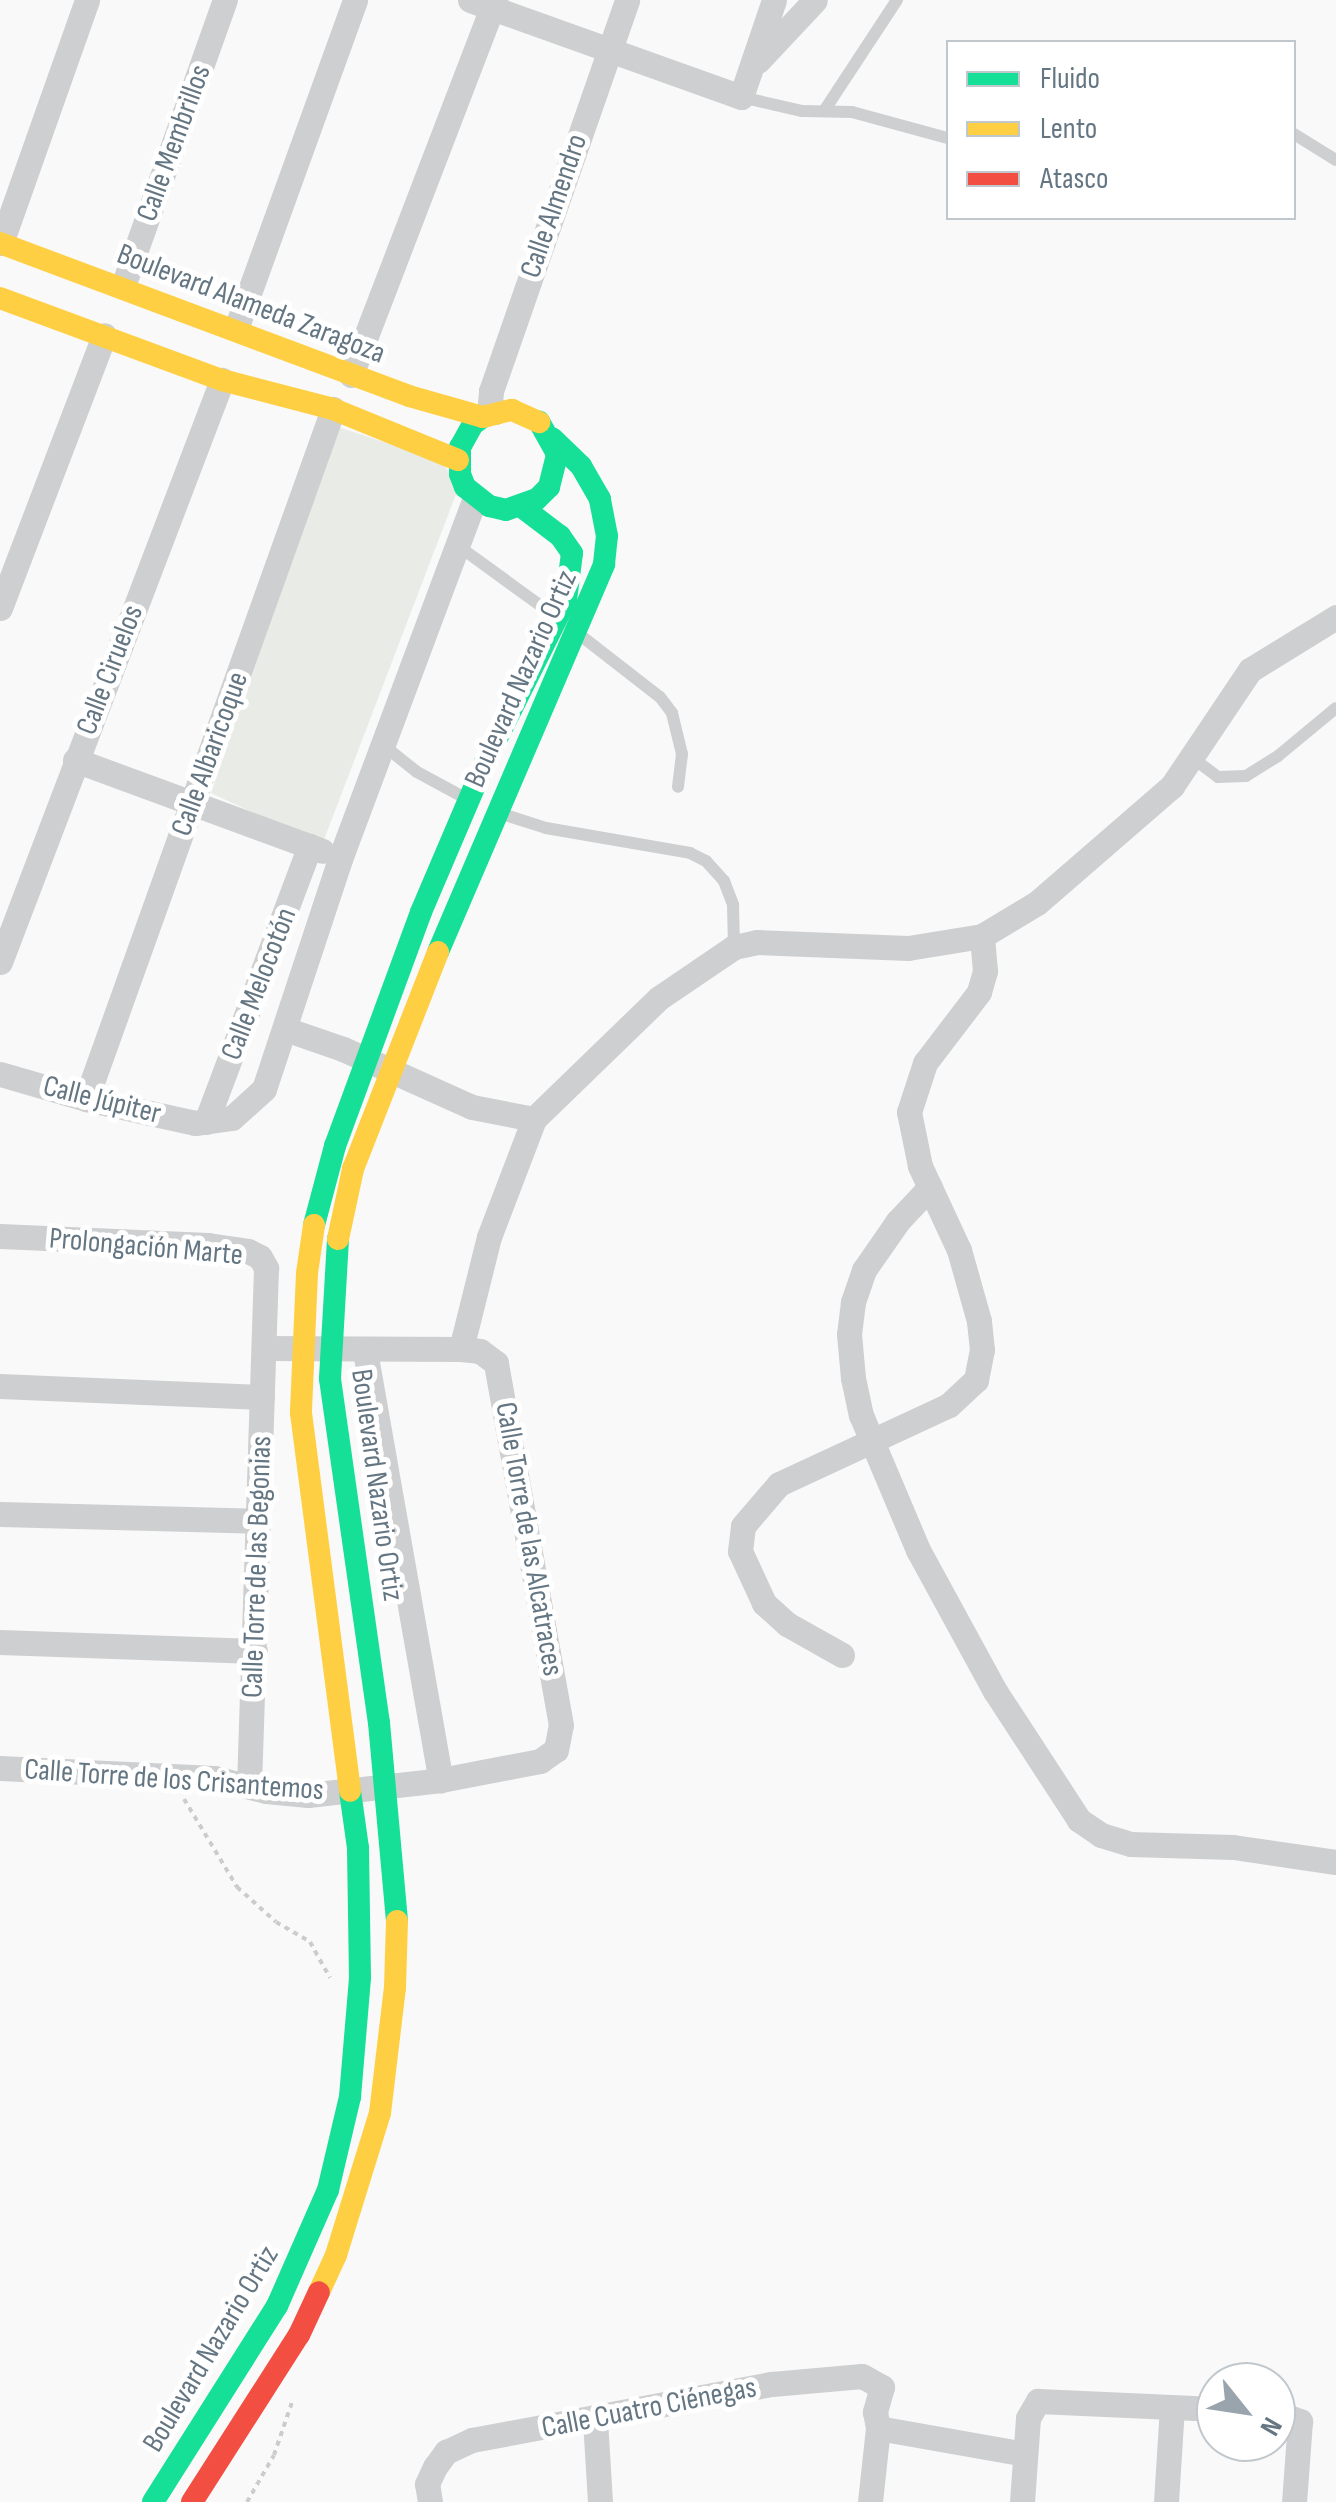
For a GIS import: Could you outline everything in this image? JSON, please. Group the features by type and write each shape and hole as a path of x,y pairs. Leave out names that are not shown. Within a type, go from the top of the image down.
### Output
{"main road":[{"name":"Boulevard Alameda Zaragoza","path":"0,243 123,286 350,375 489,414 528,415 552,438"},
{"path":"0,298 222,380 333,409 458,460"},
{"path":"489,414 465,435 458,460 460,474 475,498 489,506 522,507 538,499 556,471 552,438"},
{"name":"Boulevard Nazario Ortiz","path":"192,2502 298,2335 341,2240 380,2113 395,1988 397,1912 386,1786 336,1432 330,1350 336,1246 353,1169 391,1070 496,812 604,564 607,536 600,499 581,466 552,438"},
{"name":"Boulevard Nazario Ortiz","path":"153,2502 277,2306 328,2190 350,2098 358,2030 360,1912 353,1790 300,1414 301,1348 316,1211 366,1059 468,800 566,600 572,553 560,536 522,507"}],"street":[{"path":"0,243 87,0"},
{"name":"Calle Membrillos","path":"123,286 224,0"},
{"path":"236,329 355,0"},
{"name":"Calle Almendro","path":"489,414 491,391 626,0"},
{"path":"350,375 486,3 741,97 774,0"},
{"path":"751,68 815,0"},
{"path":"0,608 104,334"},
{"name":"Calle Ciruelos","path":"0,962 222,380"},
{"name":"Calle Albaricoque","path":"86,1099 333,409"},
{"path":"206,1122 232,1118 264,1089 340,858 475,498"},
{"path":"264,1348 461,1348 489,1237 534,1119 659,998 734,947 780,941 908,948 982,936 1038,903 1125,831 1194,759 1232,692 1250,670 1336,617"},
{"path":"75,760 340,858"},
{"name":"Calle Melocotón","path":"206,1122 310,846"},
{"path":"842,1655 787,1624 764,1604 740,1552 744,1526 757,1505 779,1484 872,1437 949,1405 966,1393 980,1368 980,1321 959,1250 910,1134 909,1112 925,1063 979,992 985,971 982,936"},
{"path":"285,1028 472,1106 534,1119"},
{"name":"Calle Júpiter","path":"0,1074 86,1099 206,1122"},
{"path":"930,1187 880,1244 853,1302 849,1334 854,1378 861,1415 936,1588 1015,1724 1079,1820 1101,1835 1130,1844 1234,1848 1336,1862"},
{"name":"Prolongación Marte","path":"0,1236 248,1251 260,1257 268,1279 264,1348"},
{"name":"Calle Torre de las Begonias","path":"249,1786 264,1348"},
{"name":"Calle Torre de las Alcatraces","path":"461,1348 490,1356 500,1374 561,1726"},
{"path":"365,1350 442,1780"},
{"path":"0,1386 262,1397"},
{"path":"0,1514 259,1522"},
{"path":"0,1642 255,1652"},
{"name":"Calle Torre de los Crisantemos","path":"0,1768 170,1776 293,1795 442,1780 540,1762 556,1750 561,1726"},
{"name":"Calle Cuatro Ciénegas","path":"430,2502 427,2484 446,2452 472,2440 772,2384 862,2376 882,2387 876,2420"},
{"path":"1022,2502 1028,2418 1038,2401 1196,2409"},
{"path":"1166,2502 1172,2407"},
{"path":"595,2420 600,2502"},
{"path":"870,2502 876,2420 1024,2454"},
{"path":"1294,2502 1300,2421 1296,2420"}],"lane":[{"path":"824,111 897,0"},
{"path":"741,97 852,112 946,137"},
{"path":"1296,135 1336,160"},
{"path":"457,545 660,696 672,712 682,754 678,788"},
{"path":"1194,759 1218,777 1246,776 1278,756 1336,708"},
{"path":"383,745 417,772 496,812 546,828 690,854 706,861 724,881 733,906 734,947"}],"path":[{"path":"170,1776 236,1887 276,1922 310,1942 333,1990"},
{"path":"247,2502 274,2455 297,2389"}],"shaded area":[{"path":"338,427 442,461 458,489 322,845 211,793"}],"traffic: fast":[{"path":"483,417 473,424 460,447 460,474 465,487 489,506 506,510 537,499 549,487 557,454 539,422"},
{"path":"438,952 604,564 607,536 600,499 581,466 552,438"},
{"path":"314,1225 335,1146 421,912 485,762 566,600 572,553 560,536 522,507"},
{"path":"338,1239 330,1379 379,1723 397,1921"},
{"path":"153,2502 277,2306 328,2190 350,2097 360,1977 358,1848 350,1791"}],"traffic: slow":[{"path":"0,243 409,396 483,417 512,410 539,422"},
{"path":"0,298 222,380 333,409 458,460"},
{"path":"338,1239 353,1169 438,952"},
{"path":"314,1225 307,1273 301,1413 350,1791"},
{"path":"319,2292 336,2255 380,2113 395,1988 397,1921"}],"traffic: jam":[{"path":"192,2502 299,2335 319,2292"}]}
